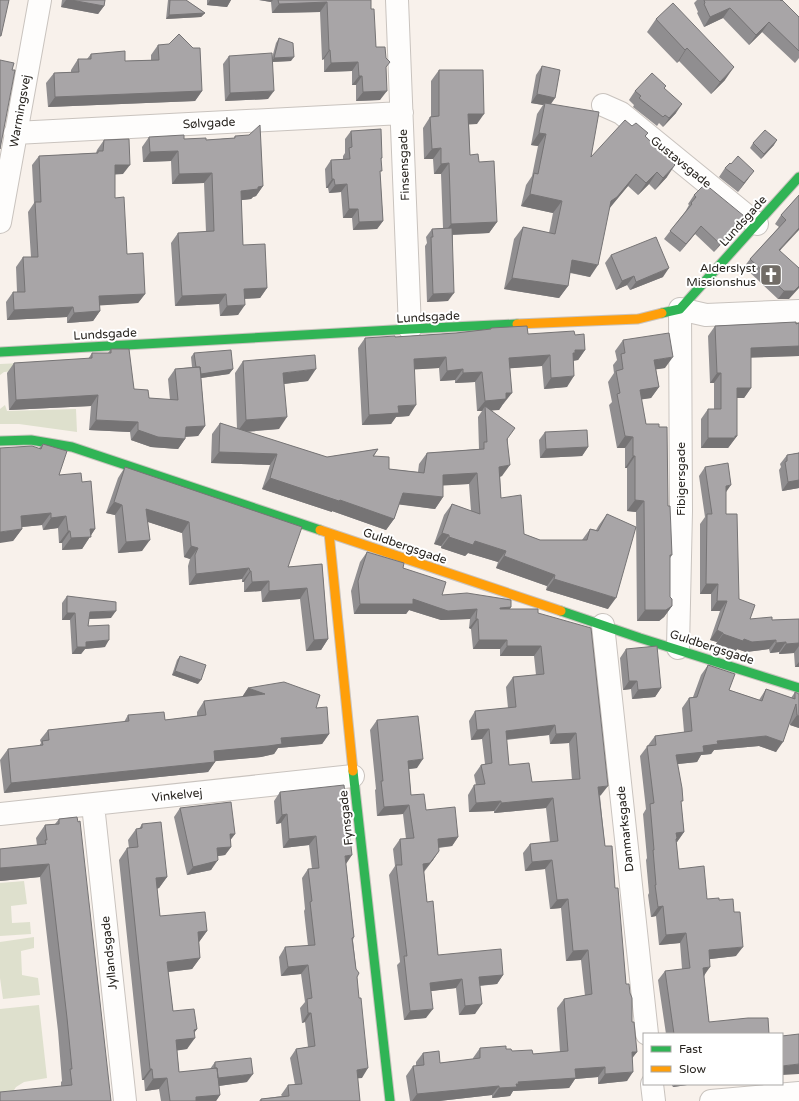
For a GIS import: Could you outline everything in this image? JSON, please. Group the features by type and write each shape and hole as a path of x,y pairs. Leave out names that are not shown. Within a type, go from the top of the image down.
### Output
{"street":[{"name":"Warmingsvej","path":"0,222 40,0"},
{"name":"Finsensgade","path":"397,0 410,329"},
{"name":"Gustavsgade","path":"603,105 621,113 757,224"},
{"name":"Sølvgade","path":"15,133 402,113"},
{"name":"Lundsgade","path":"0,352 410,329 638,319 680,309 799,177"},
{"path":"680,309 706,315 799,311"},
{"name":"Fibigersgade","path":"678,648 681,511 680,309"},
{"name":"Guldbergsgade","path":"0,441 31,440 72,446 603,625 799,688"},
{"name":"Fynsgade","path":"328,533 390,1101"},
{"name":"Danmarksgade","path":"603,625 647,1033"},
{"name":"Vinkelvej","path":"0,814 354,776"},
{"name":"Jyllandsgade","path":"93,805 125,1101"},
{"path":"652,1085 654,1101"},
{"path":"711,1101 799,1093"}],"green space":[{"path":"65,361 65,366 4,372 0,375 0,364"},
{"path":"5,405 7,411 76,409 77,432 19,424 0,424 0,409"},
{"path":"24,881 27,904 11,906 12,923 30,922 31,934 0,936 0,883"},
{"path":"34,937 34,948 21,951 22,975 38,978 40,995 3,999 0,978 0,942"},
{"path":"39,1005 47,1078 24,1082 16,1087 7,1101 0,1101 0,1009"}],"building":[{"path":"0,0 9,0 1,36 0,36"},
{"path":"71,0 105,0 104,6"},
{"path":"170,0 186,0 205,13 169,15"},
{"path":"278,0 371,0 371,9 374,9 376,47 385,47 386,58 390,62 386,67 387,91 363,92 362,76 359,76 358,62 331,63 327,2 279,4"},
{"path":"704,0 782,0 799,17 799,51 769,22 756,35 730,8 710,17 704,4"},
{"path":"673,3 734,67 720,82 687,48 685,50 656,19"},
{"path":"179,34 193,48 200,48 202,91 55,97 54,73 79,72 78,59 91,59 91,54 125,51 125,61 159,60 158,45 169,44"},
{"path":"279,38 293,43 294,57 274,58"},
{"path":"272,53 274,91 230,93 229,56"},
{"path":"0,60 14,63 12,70 15,70 0,149"},
{"path":"542,66 560,70 555,98 537,94"},
{"path":"439,70 483,70 484,114 468,114 470,155 478,154 479,162 494,161 497,222 451,224 449,163 441,164 441,148 432,149 430,117 439,116"},
{"path":"652,73 666,86 664,88 682,104 669,118 665,115 663,117 639,98 641,96 635,91"},
{"path":"545,103 599,112 591,157 625,120 632,126 636,123 648,133 645,136 675,165 663,178 657,172 646,183 636,174 617,197 611,201 598,265 572,260 568,286 512,278 523,227 555,234 562,201 530,194 534,173 538,174 546,134 539,133"},
{"path":"260,125 263,186 258,187 258,189 241,191 243,245 265,244 267,288 244,289 245,305 227,306 226,294 182,296 178,233 214,231 212,173 179,174 178,151 150,152 149,137 184,135 184,139 206,138 206,140 235,138 235,136 249,135"},
{"path":"381,129 382,171 380,171 383,221 359,222 358,209 349,209 347,184 335,185 334,179 332,179 331,160 350,159 349,148 352,147 351,131"},
{"path":"765,130 777,140 764,154 753,143"},
{"path":"129,139 130,165 115,165 115,198 124,197 127,254 143,253 145,294 99,296 100,311 74,313 73,307 14,310 13,292 25,292 23,257 38,257 35,202 41,202 39,156 98,153 98,151 103,151 104,140"},
{"path":"738,156 754,171 744,183 725,168"},
{"path":"705,184 744,216 720,244 701,226 686,244 670,231 692,204 691,203 696,197 694,195"},
{"path":"799,195 799,228 779,250 799,268 799,286 794,291 784,291 750,259 786,220 781,215"},
{"path":"452,228 454,293 433,294 432,229"},
{"path":"656,237 669,268 636,282 634,276 622,281 611,255"},
{"path":"796,322 796,324 799,323 799,346 751,348 751,388 737,388 737,436 735,436 735,438 708,438 708,409 721,409 721,373 717,373 715,326"},
{"path":"527,326 528,334 574,331 575,335 584,334 585,350 575,350 575,353 573,353 574,376 551,378 550,355 509,358 512,393 506,393 506,399 485,401 482,372 463,373 463,369 447,371 446,357 414,359 416,405 398,406 399,413 369,415 365,338 456,333 491,328"},
{"path":"669,333 673,357 654,360 659,387 640,390 646,424 659,424 659,427 667,427 668,506 670,506 672,555 670,555 670,597 672,599 672,606 666,610 645,610 644,501 635,500 635,456 633,456 633,437 625,436 617,394 620,393 616,371 623,369 621,354 625,353 623,340"},
{"path":"111,349 129,349 134,389 148,390 149,398 178,400 175,369 200,367 205,426 186,427 185,439 158,437 138,430 138,422 96,420 98,395 16,400 14,363 92,358 92,353 111,353"},
{"path":"231,350 233,369 201,374 200,367 196,367 194,353"},
{"path":"315,355 316,369 283,373 287,417 246,420 243,361"},
{"path":"485,406 515,428 507,439 510,465 499,467 501,498 521,495 524,534 540,540 587,540 590,529 598,531 607,514 636,527 616,598 554,579 555,575 504,556 506,551 475,541 473,545 449,537 449,535 442,533 452,504 480,514 477,473 443,475 443,497 403,493 394,519 270,478 277,454 219,452 220,423 327,457 378,449 373,456 389,457 389,469 424,473 427,453 484,449 484,442 487,442"},
{"path":"587,430 588,447 546,449 545,432"},
{"path":"43,444 67,451 59,475 81,473 82,482 91,481 95,529 90,529 91,537 71,538 70,531 68,531 66,516 51,518 51,513 21,516 22,529 0,532 0,448 32,446 41,449"},
{"path":"799,453 799,480 788,482 785,462 787,461 787,455"},
{"path":"728,463 731,485 726,486 726,514 737,514 739,599 755,605 750,619 772,617 772,620 799,619 799,643 776,643 776,640 752,642 744,639 743,641 723,634 717,630 727,601 717,601 718,584 706,584 707,514 712,514 705,467"},
{"path":"125,467 302,527 288,567 322,564 328,639 314,640 307,588 269,591 269,581 252,582 251,571 249,568 196,574 195,555 198,548 191,546 189,522 146,509 150,540 126,542 122,505 114,502"},
{"path":"367,552 404,563 403,568 446,582 442,595 467,593 511,600 511,607 500,609 538,609 538,613 591,628 608,786 598,787 605,846 612,846 615,888 618,888 626,984 629,984 632,998 632,1022 634,1022 637,1052 632,1052 633,1072 605,1074 605,1067 575,1069 576,1078 518,1082 519,1084 516,1084 517,1087 499,1088 499,1086 417,1094 413,1066 424,1065 423,1053 439,1051 440,1063 480,1058 480,1048 506,1046 506,1049 511,1049 512,1051 532,1050 533,1054 568,1051 564,999 592,994 588,950 573,951 568,899 557,900 552,860 532,862 530,844 558,841 553,798 501,803 501,801 476,803 474,785 485,784 481,765 492,763 489,729 477,730 475,711 516,707 513,677 544,674 541,646 507,646 507,640 479,640 478,619 476,619 477,609 448,611 413,599 413,604 360,604 358,581","holes":["555,725 556,734 576,733 580,779 532,782 529,763 509,765 506,731"]},
{"path":"67,596 116,602 116,611 90,612 88,626 109,625 109,640 86,642 86,647 77,647 75,613 67,613"},
{"path":"657,646 661,688 638,690 637,681 629,681 626,649"},
{"path":"180,656 206,665 201,680 175,671"},
{"path":"708,665 735,674 729,690 762,701 766,689 795,699 795,692 799,694 799,716 797,715 796,704 783,742 766,736 717,741 718,744 703,746 704,752 676,755 682,788 683,801 681,801 684,832 676,833 679,869 704,866 707,899 733,899 734,912 740,912 743,947 709,950 710,967 703,968 709,1022 748,1018 768,1018 769,1033 674,1033 665,971 690,968 686,933 666,935 663,906 658,907 655,885 650,804 654,803 647,746 656,745 655,736 692,731 689,698 697,697"},
{"path":"284,682 320,695 316,708 327,707 329,734 281,738 282,744 214,751 215,762 11,783 8,749 43,745 42,741 49,740 48,730 129,721 128,715 164,712 165,720 206,715 204,701 265,694 248,688"},
{"path":"418,716 423,759 408,761 411,795 424,794 426,810 455,807 458,837 438,839 439,851 430,863 423,864 427,902 433,901 438,955 501,949 503,975 479,977 482,1004 465,1006 462,979 430,983 433,1009 410,1011 404,956 407,956 396,865 402,865 400,839 414,838 409,805 384,807 377,720"},
{"path":"344,785 352,855 345,856 354,937 352,938 356,969 359,973 357,977 359,998 361,998 368,1068 357,1070 360,1101 261,1101 261,1099 289,1096 288,1085 302,1084 296,1049 315,1046 311,1013 308,1013 307,999 312,998 308,965 288,967 285,947 315,945 308,869 319,868 316,836 289,839 287,814 282,815 280,792"},
{"path":"231,802 235,834 230,834 231,847 217,848 217,861 193,867 180,808"},
{"path":"77,817 78,822 80,821 111,1101 0,1101 0,1092 72,1085 70,1069 72,1069 49,864 0,868 0,849 46,844 45,840 47,840 45,825 59,824 59,819"},
{"path":"161,822 167,877 156,878 160,916 205,912 207,931 198,932 200,958 167,962 173,1011 194,1009 197,1029 194,1030 195,1038 176,1040 179,1072 217,1068 220,1095 196,1097 196,1101 170,1101 167,1078 153,1079 152,1069 150,1069 127,848 138,847 136,829 142,828 142,824"},
{"path":"799,1034 799,1064 783,1066 783,1036"},
{"path":"251,1058 253,1074 218,1078 215,1062"}],"traffic: fast":[{"path":"662,313 680,309 799,177"},
{"path":"0,352 517,324"},
{"path":"0,441 31,440 72,447 320,530"},
{"path":"561,611 640,638 799,688"},
{"path":"353,771 390,1101"}],"traffic: slow":[{"path":"517,324 638,319 662,313"},
{"path":"320,530 561,611"},
{"path":"329,533 353,771"}],"place":[{"name":"Alderslyst Missionshus","path":"771,275"}]}
